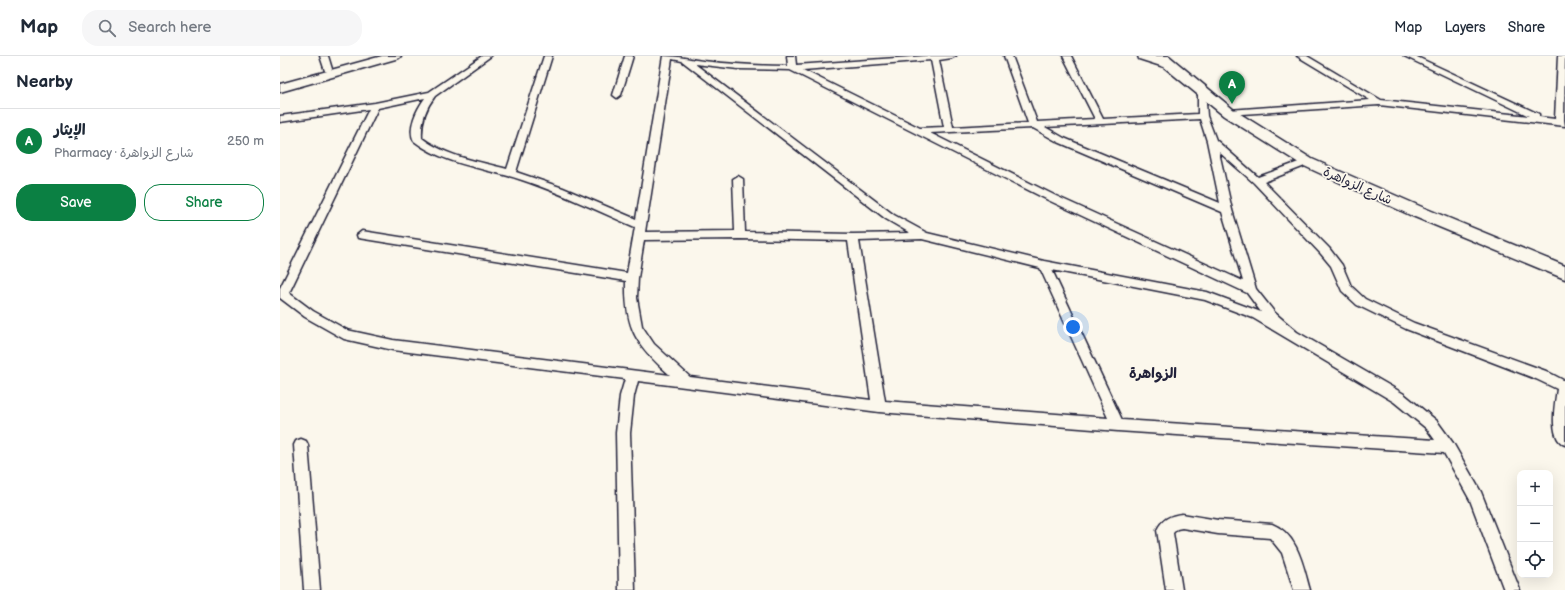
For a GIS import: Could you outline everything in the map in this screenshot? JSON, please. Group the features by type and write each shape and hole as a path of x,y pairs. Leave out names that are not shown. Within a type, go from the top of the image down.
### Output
{"main road":[{"name":"شارع الزواهرة","path":"1144,56 1165,60 1229,113 1307,162 1416,211 1565,273"}],"street":[{"path":"324,56 328,69"},
{"path":"280,82 377,56"},
{"path":"280,88 395,56"},
{"path":"487,56 432,94 421,108 416,129 417,138 425,146 457,159 511,173 639,230 740,235 853,238 924,236 1044,265 1207,296 1257,315 1399,398 1428,421 1448,447 1476,497 1512,590"},
{"path":"511,173 548,56"},
{"path":"617,95 629,56"},
{"path":"685,380 663,361 638,334 632,319 631,306 632,278 639,230 668,56 686,61 752,68 792,68 855,60 952,56"},
{"path":"791,56 792,68"},
{"path":"1008,56 1034,124 1061,140 1227,210"},
{"path":"1067,56 1100,121"},
{"path":"1301,56 1379,102"},
{"path":"1408,56 1544,120"},
{"path":"1229,113 1379,102 1562,123 1562,56"},
{"path":"934,57 949,129"},
{"path":"686,61 890,217 924,236"},
{"path":"792,68 1052,198 1251,290"},
{"path":"1202,91 1203,116 1212,141 1227,210 1251,290 1271,316 1293,335"},
{"path":"280,119 375,106 432,94"},
{"path":"375,106 282,293 309,314 344,334 378,343 685,380 879,406 1118,425 1448,447"},
{"path":"919,131 1203,116"},
{"path":"1212,141 1257,181 1325,251 1336,265 1346,288 1361,302 1410,326 1541,375 1565,387 1561,409 1562,436 1565,438"},
{"path":"1257,181 1307,162"},
{"path":"738,179 740,235"},
{"path":"362,235 632,278"},
{"path":"853,238 879,406"},
{"path":"1044,265 1118,425"},
{"path":"627,590 623,433 627,396 633,374"},
{"path":"301,445 312,590"},
{"path":"1174,590 1165,530 1174,522 1182,521 1218,526 1268,530 1279,534 1287,544 1302,590"}],"place":[{"name":"الإيثار","path":"1232,104"}],"district":[{"name":"الزواهرة","path":"1153,373"}]}
